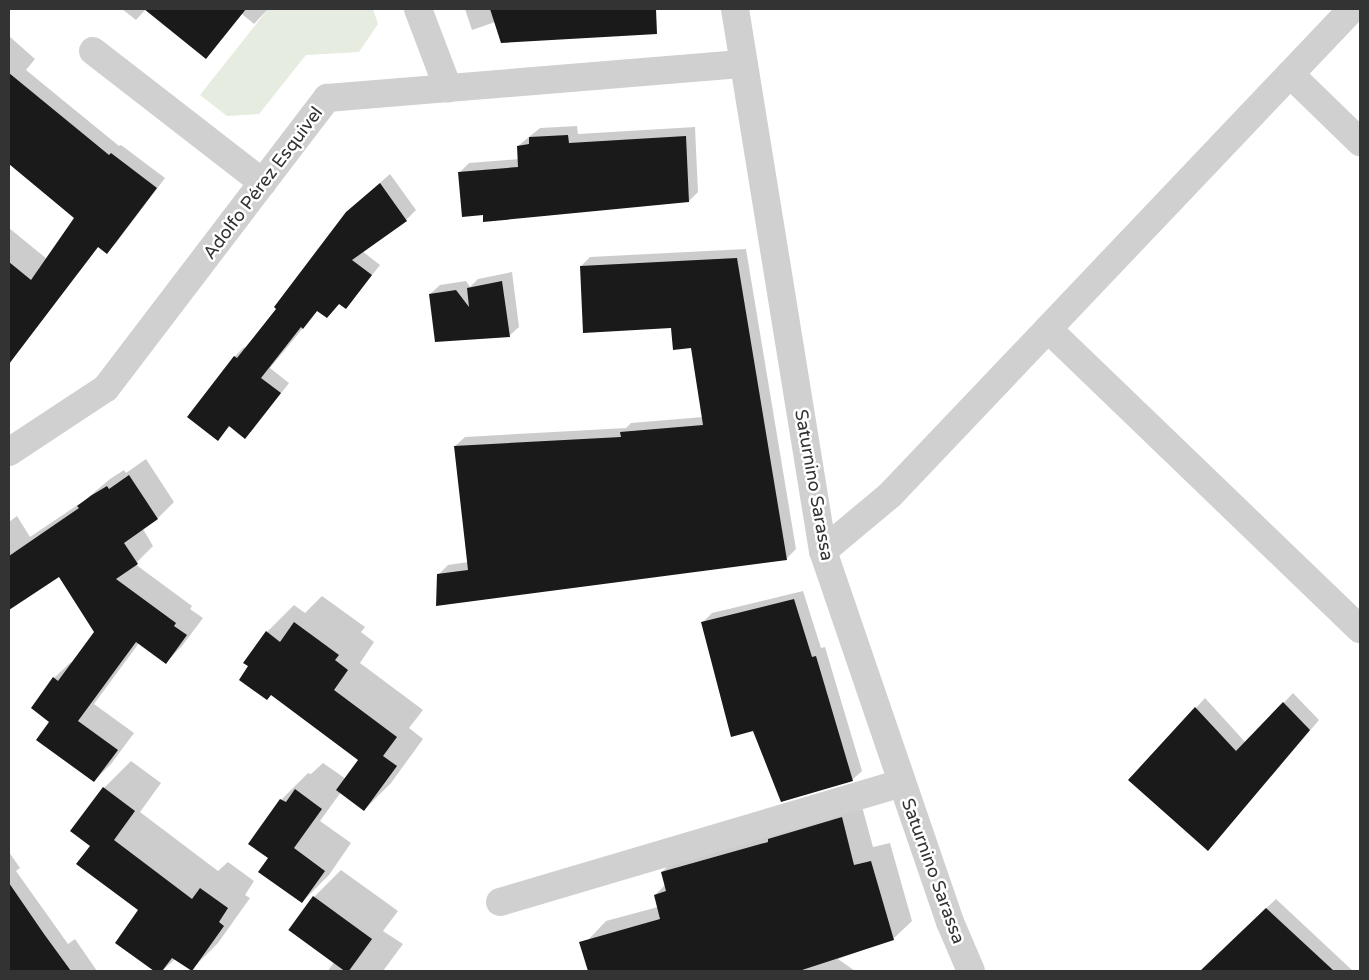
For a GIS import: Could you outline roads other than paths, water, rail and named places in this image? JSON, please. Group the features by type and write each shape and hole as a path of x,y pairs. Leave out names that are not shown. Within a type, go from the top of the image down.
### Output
{"street":[{"path":"418,9 448,88"},
{"name":"Saturnino Sarassa","path":"735,9 822,551 950,922 971,971"},
{"path":"822,551 890,495 1352,9"},
{"path":"93,52 263,183"},
{"name":"Adolfo Pérez Esquivel","path":"10,448 106,388 327,98 744,64"},
{"path":"1290,74 1360,142"},
{"path":"1048,329 1360,629"},
{"path":"500,902 902,783"}]}
